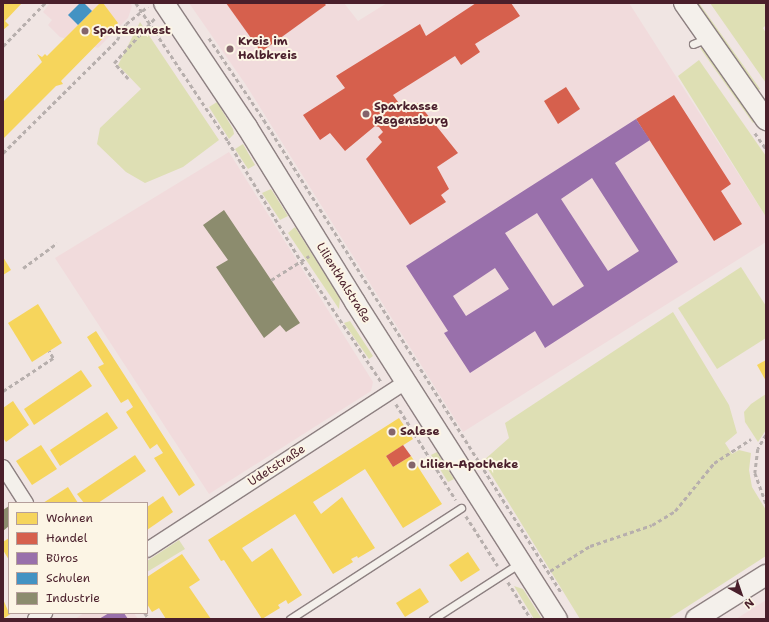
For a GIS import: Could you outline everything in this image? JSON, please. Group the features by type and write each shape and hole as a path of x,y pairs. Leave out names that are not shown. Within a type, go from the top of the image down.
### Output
{"street":[{"path":"684,3 700,41 766,120"},
{"name":"Lilienthalstraße","path":"161,5 248,127 321,249 522,562 542,576 557,619"},
{"name":"Udetstraße","path":"148,549 406,382"},
{"path":"3,467 25,502"},
{"path":"696,619 766,576"}],"lane":[{"path":"290,619 461,508"},
{"path":"433,619 522,562"}],"path":[{"path":"3,46 45,3"},
{"path":"136,3 228,141 301,261 389,394 531,619"},
{"path":"3,153 117,40 126,24 142,11 161,5"},
{"path":"128,79 114,63 150,22 161,5"},
{"path":"207,34 264,120 542,576 565,599"},
{"path":"23,268 57,243"},
{"path":"271,280 321,249"},
{"path":"3,391 53,358 49,351"},
{"path":"766,435 758,450 754,473 766,503"},
{"path":"542,576 590,546 652,525 675,511 714,463 751,439"}],"shaded area":[{"name":"Spatzennest","path":"50,3 130,3 132,6 128,18 98,48 60,37 48,25 52,20 43,12"},
{"path":"189,3 344,3 358,21 387,3 629,3 766,217 766,242 463,432 246,85"},
{"path":"229,152 373,382 371,391 209,494 55,258"},
{"path":"766,600 766,619 736,619"},
{"path":"82,614 135,614 138,619 75,619"}],"green space":[{"path":"693,3 699,3 760,89 756,92"},
{"path":"710,3 766,3 766,25 763,28 766,33 766,83"},
{"path":"140,22 219,140 183,167 145,183 126,172 97,144 100,128 141,89 118,65"},
{"path":"706,46 757,119 753,123 700,48"},
{"path":"699,60 766,156 766,217 678,76"},
{"path":"217,102 233,129 234,134 229,139 209,107"},
{"path":"243,144 255,165 248,169 235,149"},
{"path":"271,189 288,216 280,220 262,193"},
{"path":"295,227 340,298 339,309 288,233"},
{"path":"741,267 766,306 766,338 717,369 678,308"},
{"path":"673,312 729,405 737,433 725,443 732,454 739,450 751,453 749,470 752,487 766,510 766,556 668,619 580,619 483,461 509,438 505,423"},
{"path":"350,321 373,356 369,359 344,323"},
{"path":"766,394 766,430 758,442 745,422 744,412 751,404"},
{"path":"437,452 454,479 448,482 431,455"},
{"path":"179,540 185,549 148,571 148,560"},
{"path":"514,586 523,589 542,619 534,619"}],"building: Wohnen":[{"path":"3,3 22,3 5,21 9,25 3,30"},
{"path":"100,3 103,3 118,23 61,81 63,84 56,86 3,139 3,102 42,62 37,54 42,57 45,54 47,56"},
{"path":"3,257 11,270 3,275"},
{"path":"38,304 62,343 32,362 8,323"},
{"path":"96,331 195,485 179,496 154,458 163,453 157,444 150,449 126,412 133,407 128,399 121,403 98,367 104,364 87,337"},
{"path":"766,360 766,381 757,365"},
{"path":"81,370 92,386 34,425 24,409"},
{"path":"13,401 29,425 6,442 3,438 3,408"},
{"path":"107,412 118,428 60,466 50,450"},
{"path":"399,418 413,439 386,456 393,467 411,456 442,504 403,528 365,469 313,502 321,514 342,497 375,548 358,558 357,556 351,559 353,562 333,574 295,514 242,548 252,562 272,548 302,595 288,604 286,600 278,605 280,608 262,619 224,560 221,561 208,540"},
{"path":"41,445 57,469 32,485 16,461"},
{"path":"135,455 146,471 100,502 83,502 77,494"},
{"path":"68,487 77,502 45,502"},
{"path":"163,496 173,512 148,529 148,506"},
{"path":"8,539 8,558 3,550 3,542"},
{"path":"468,552 480,570 461,582 449,565"},
{"path":"182,554 200,580 189,587 211,619 166,619 159,608 152,612 148,606 148,576"},
{"path":"420,588 429,602 405,617 396,603"},
{"path":"3,599 8,614 10,614 3,619"}],"building: Handel":[{"path":"226,3 324,3 326,5 261,52"},
{"name":"Sparkasse Regensburg","path":"476,3 511,3 520,16 475,44 480,52 461,65 455,56 393,95 406,113 418,103 458,153 437,167 449,189 441,195 446,202 410,225 366,159 382,142 378,137 383,132 379,127 375,126 345,151 330,133 320,140 303,115 345,88 336,76 420,24 426,36"},
{"path":"566,87 580,109 558,124 544,101"},
{"path":"674,95 731,184 721,191 742,224 714,241 636,119"},
{"path":"403,445 411,456 393,467 386,456"}],"building: Büros":[{"path":"636,119 650,140 615,163 678,262 545,348 535,331 470,373 444,333 448,331 406,266","holes":["592,178 639,251 608,271 561,199","537,213 584,286 553,306 505,233","495,268 509,289 466,316 453,296"]},
{"path":"107,614 125,614 128,619 99,619"}],"building: Schulen":[{"path":"80,3 84,3 92,11 78,25 68,15"}],"building: Industrie":[{"path":"224,210 300,323 286,332 280,325 264,338 216,267 228,260 203,225"},
{"path":"8,507 8,527 3,531 3,510"}],"place":[{"name":"Spatzennest","path":"85,31"},
{"name":"Kreis im Halbkreis","path":"230,49"},
{"name":"Sparkasse Regensburg","path":"366,114"},
{"name":"Salese","path":"392,432"},
{"name":"Lilien-Apotheke","path":"412,465"}]}
